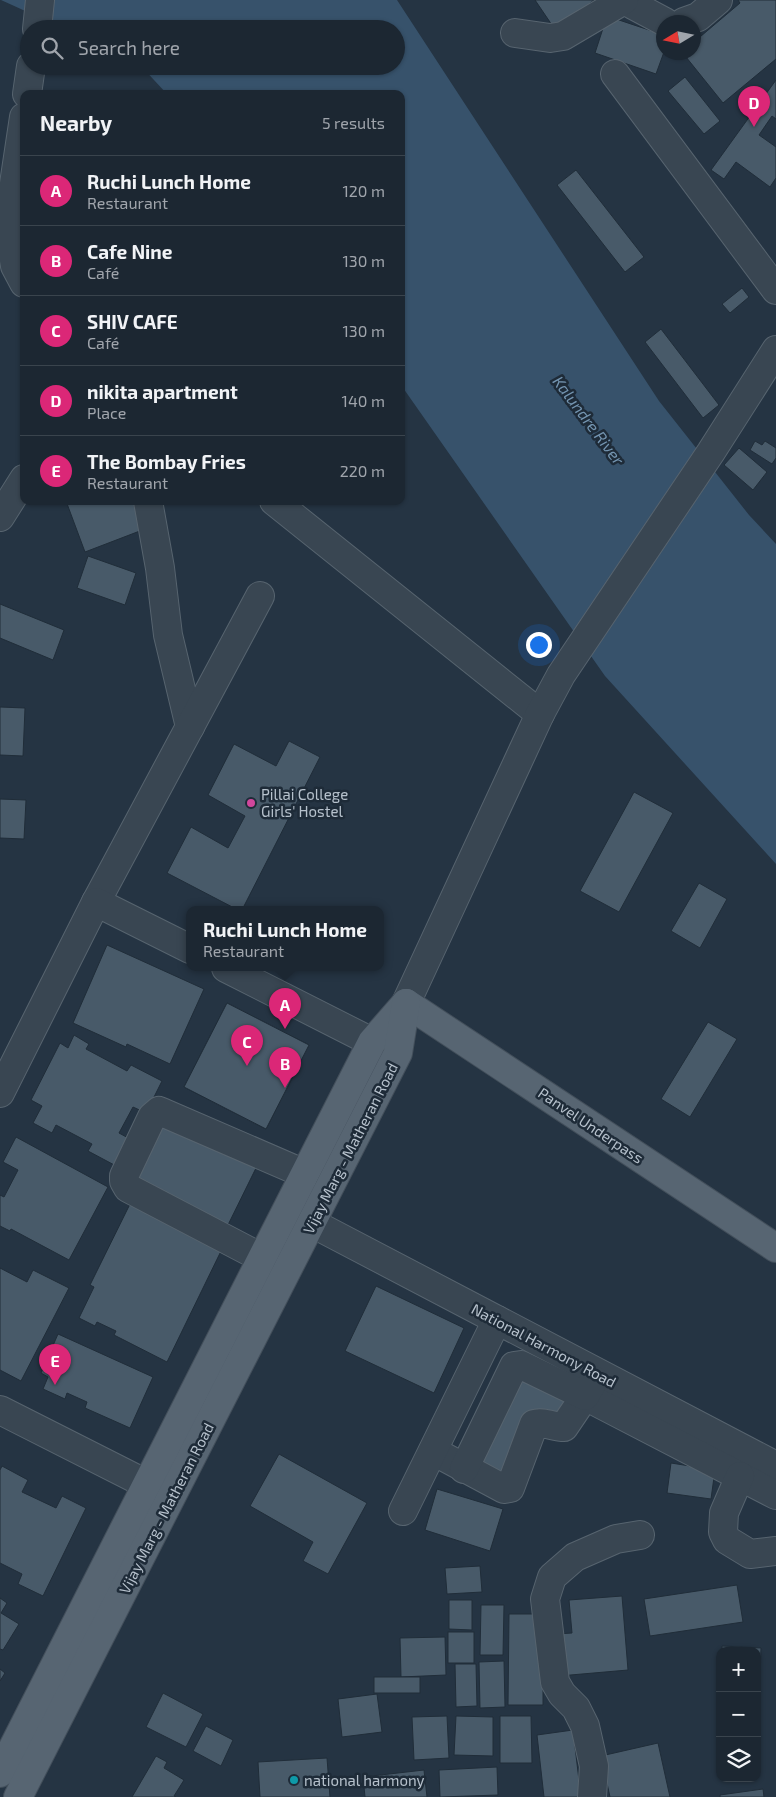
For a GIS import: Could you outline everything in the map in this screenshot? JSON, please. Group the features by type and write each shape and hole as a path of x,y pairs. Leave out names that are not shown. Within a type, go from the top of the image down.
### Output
{"main road":[{"name":"Vijay Marg - Matheran Road","path":"0,1772 372,1042 406,1003"},
{"name":"Vijay Marg - Matheran Road","path":"18,1797 398,1053 406,1003"},
{"name":"Panvel Underpass","path":"406,1003 776,1248"},
{"path":"40,1695 64,1708"}],"street":[{"path":"38,20 40,0"},
{"path":"515,33 550,38 563,36 624,0"},
{"path":"632,0 633,5 656,17"},
{"path":"700,15 718,0"},
{"path":"615,74 776,290"},
{"path":"28,90 30,75"},
{"path":"20,144 8,224 15,266 20,275"},
{"path":"406,1003 540,714 561,675 711,452 776,350"},
{"path":"0,517 20,485"},
{"path":"149,505 160,568 168,635 190,727"},
{"path":"279,505 540,714"},
{"path":"0,1093 96,902 260,596"},
{"path":"96,902 186,947"},
{"path":"232,971 372,1042"},
{"path":"262,1258 125,1185 124,1176 152,1117 158,1111 164,1113 305,1174"},
{"name":"National Harmony Road","path":"312,1223 776,1466"},
{"path":"403,1511 497,1320"},
{"path":"464,1469 514,1366 521,1366 585,1396 776,1494"},
{"path":"433,1451 504,1489 510,1488 534,1424 539,1422 555,1427 564,1427 585,1396 597,1372"},
{"path":"0,1410 172,1497"},
{"path":"740,1476 724,1513 723,1532 727,1540 750,1554 776,1551"},
{"path":"592,1797 594,1766 585,1726 576,1708 562,1694 555,1682 545,1599 552,1577 575,1558 616,1539 640,1535"}],"water":[{"name":"Kalundre River","path":"1,0 397,0 659,401 749,515 776,544 776,864 605,676 405,391 405,90 163,90 149,75 405,75 405,20 45,20"}],"building":[{"path":"535,0 594,0 589,4 593,9 554,28"},
{"path":"738,0 776,0 776,59 723,103 688,60 701,60 701,36 740,3"},
{"path":"607,16 656,32 656,60 661,60 656,74 595,53"},
{"path":"685,77 720,121 704,134 668,91"},
{"path":"776,80 776,119 772,116 759,135 776,147 776,178 770,187 736,162 724,179 711,170"},
{"path":"576,170 644,257 625,272 557,185"},
{"path":"742,288 749,297 730,313 722,304"},
{"path":"661,329 719,405 703,418 645,342"},
{"path":"755,441 762,445 765,441 776,448 776,458 772,464 750,450"},
{"path":"739,448 767,472 753,490 724,465"},
{"path":"67,505 136,505 145,529 85,552"},
{"path":"88,556 136,573 125,605 77,588"},
{"path":"0,604 64,630 53,660 0,638"},
{"path":"0,707 25,708 23,756 0,755"},
{"path":"289,741 320,757 244,906 230,906 167,873 191,827 228,848 245,816 208,795 234,744 276,766"},
{"path":"634,792 673,813 619,912 580,891"},
{"path":"0,799 26,800 24,839 0,838"},
{"path":"699,883 727,899 700,948 671,931"},
{"path":"107,945 204,989 170,1064 127,1044 126,1047 73,1023"},
{"path":"227,1003 309,1045 266,1129 184,1087"},
{"path":"227,1003 309,1045 266,1129 184,1087"},
{"path":"708,1022 737,1039 690,1117 661,1099"},
{"path":"74,1035 89,1044 86,1049 127,1071 131,1065 162,1081 146,1113 133,1107 119,1133 132,1140 118,1167 88,1151 92,1144 56,1125 52,1133 33,1123 42,1106 31,1100 60,1043 68,1048"},
{"path":"160,1117 257,1166 226,1229 128,1180"},
{"path":"16,1137 108,1187 69,1260 11,1229 10,1231 0,1226 0,1195 4,1197 18,1170 3,1162"},
{"path":"131,1202 223,1247 167,1362 114,1335 116,1331 97,1322 95,1326 79,1318 94,1287 90,1285"},
{"path":"0,1268 27,1282 33,1270 69,1288 21,1381 0,1370"},
{"path":"376,1286 464,1328 434,1393 345,1351"},
{"path":"58,1334 153,1377 130,1428 85,1408 87,1402 67,1393 65,1399 43,1389 48,1377 41,1373"},
{"path":"520,1369 571,1394 559,1424 531,1412 505,1475 480,1464"},
{"path":"279,1454 367,1503 328,1574 303,1561 313,1542 250,1506"},
{"path":"671,1463 715,1470 711,1499 667,1493"},
{"path":"2,1466 28,1480 22,1492 56,1508 62,1496 86,1508 43,1596 18,1584 22,1574 0,1563 0,1470"},
{"path":"437,1489 503,1509 490,1551 425,1530"},
{"path":"480,1566 482,1592 447,1594 445,1568"},
{"path":"737,1585 743,1622 650,1636 644,1599"},
{"path":"622,1596 628,1670 559,1676 556,1634 572,1633 569,1600"},
{"path":"0,1598 7,1603 1,1613 19,1624 3,1650 0,1649"},
{"path":"449,1600 472,1600 472,1630 449,1629"},
{"path":"481,1605 504,1605 503,1655 480,1655"},
{"path":"509,1614 543,1614 543,1705 508,1705"},
{"path":"448,1632 474,1632 474,1663 448,1663"},
{"path":"445,1637 446,1675 401,1677 400,1638"},
{"path":"504,1661 505,1707 480,1708 479,1662"},
{"path":"455,1664 476,1664 477,1706 456,1707"},
{"path":"0,1669 5,1673 0,1681"},
{"path":"374,1677 420,1677 420,1693 374,1693"},
{"path":"163,1693 203,1714 186,1747 146,1727"},
{"path":"377,1694 382,1732 342,1737 338,1699"},
{"path":"447,1716 449,1758 414,1760 412,1717"},
{"path":"456,1716 493,1717 493,1756 454,1755"},
{"path":"500,1716 531,1716 532,1763 500,1763"},
{"path":"206,1726 233,1740 221,1766 193,1751"},
{"path":"573,1730 581,1797 544,1797 537,1735"},
{"path":"658,1743 670,1797 610,1797 601,1756"},
{"path":"156,1756 167,1762 164,1768 184,1780 174,1796 176,1797 132,1797"},
{"name":"national harmony","path":"327,1758 330,1797 260,1797 258,1762"},
{"path":"497,1767 498,1795 440,1797 439,1770"},
{"path":"424,1770 427,1797 365,1797 363,1777"},
{"path":"763,1789 764,1797 720,1797 720,1795"}],"place":[{"name":"nikita apartment","path":"754,127"},
{"name":"Pillai College Girls' Hostel","path":"251,803"},
{"name":"Ruchi Lunch Home","path":"285,1029"},
{"name":"SHIV CAFE","path":"247,1066"},
{"name":"Cafe Nine","path":"285,1088"},
{"name":"The Bombay Fries","path":"55,1385"},
{"name":"national harmony","path":"294,1780"}]}
